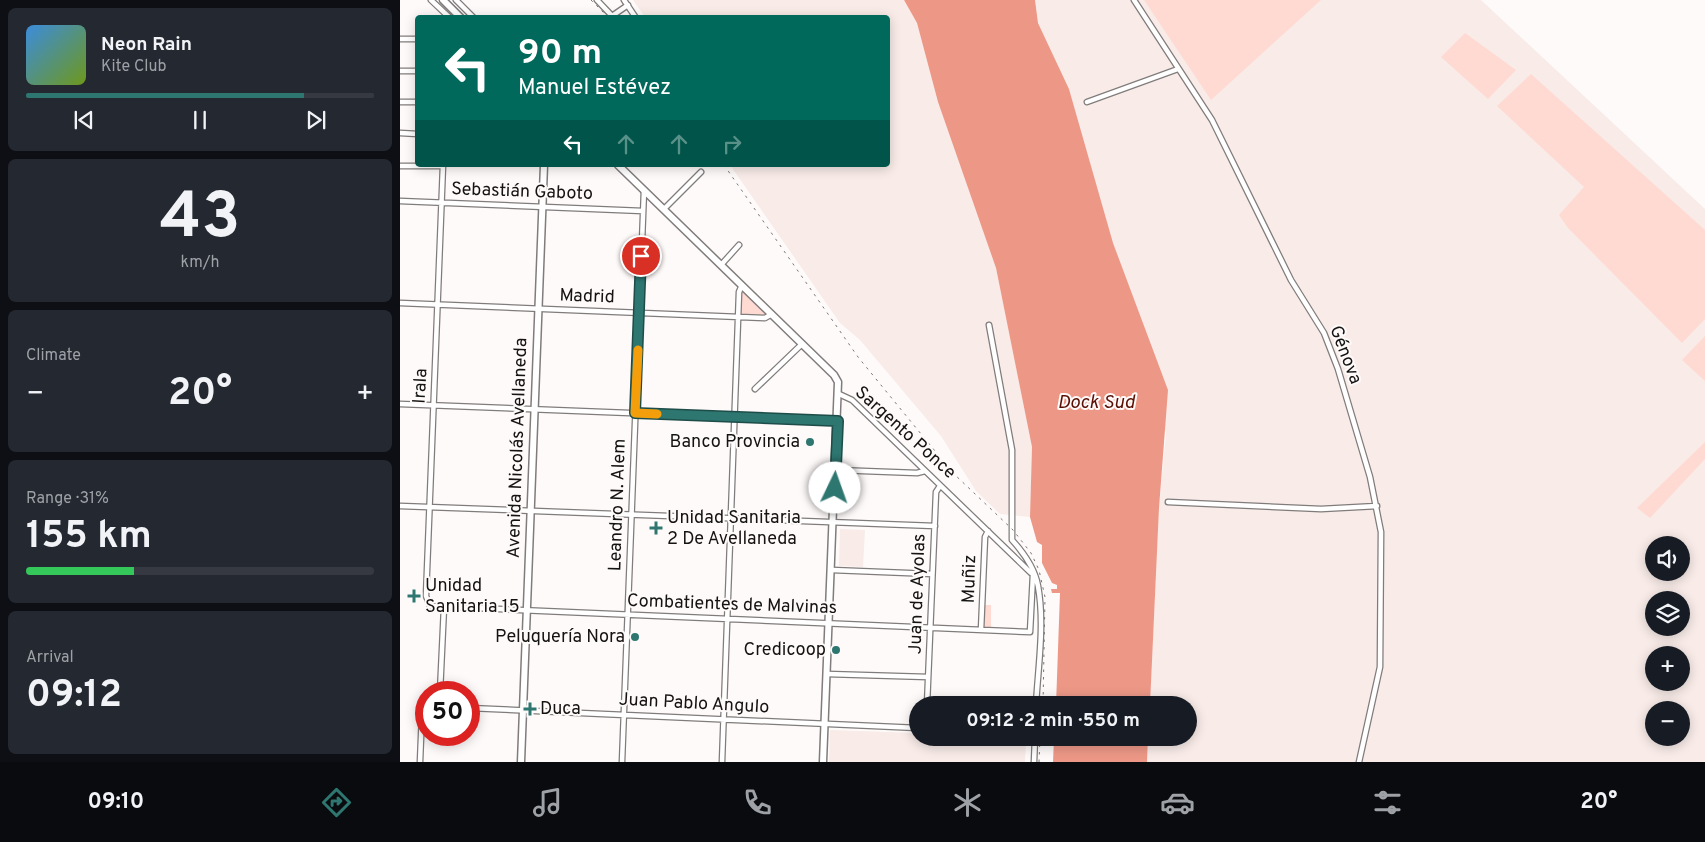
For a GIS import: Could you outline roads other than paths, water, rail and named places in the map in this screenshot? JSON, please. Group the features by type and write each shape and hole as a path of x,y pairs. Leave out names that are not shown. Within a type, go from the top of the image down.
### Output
{"main road":[{"path":"443,0 458,15"},
{"name":"Avenida Nicolás Avellaneda","path":"521,762 544,167"},
{"name":"Sargento Ponce","path":"620,167 834,374 838,382 839,394"},
{"path":"823,762 839,394"}],"street":[{"path":"431,0 446,15"},
{"path":"456,0 471,15"},
{"path":"597,0 611,15"},
{"path":"624,0 634,15"},
{"name":"Génova","path":"1134,0 1217,129 1269,237 1327,340 1338,369 1377,506 1382,545 1380,667 1359,762"},
{"path":"616,15 628,5"},
{"path":"400,39 415,40"},
{"path":"1087,102 1178,69"},
{"path":"400,71 415,71"},
{"path":"400,102 415,102"},
{"path":"400,133 415,134"},
{"path":"400,166 415,166"},
{"name":"Irala","path":"430,606 426,596 443,167"},
{"path":"664,209 700,172"},
{"name":"Leandro N. Alem","path":"622,762 644,190"},
{"name":"Sebastián Gaboto","path":"400,201 643,211"},
{"path":"721,264 739,245"},
{"path":"722,762 739,292 742,285"},
{"name":"Madrid","path":"400,302 765,318 772,314"},
{"path":"989,325 1012,450 1012,540 1023,552 1038,584 1040,610 1036,696"},
{"path":"755,389 802,344"},
{"name":"Sargento Ponce","path":"839,394 852,400 1032,574"},
{"path":"400,404 838,421"},
{"path":"836,470 916,473 925,471"},
{"name":"Juan de Ayolas","path":"927,696 936,492 940,486"},
{"path":"1168,502 1312,509 1377,506"},
{"path":"400,506 934,526"},
{"name":"Muñiz","path":"982,630 985,537 988,531"},
{"path":"832,570 932,574"},
{"name":"Combatientes de Malvinas","path":"430,606 1032,631 1032,574"},
{"path":"441,681 444,607"},
{"path":"827,674 928,677"},
{"name":"Juan Pablo Angulo","path":"480,709 909,728"},
{"path":"420,762 422,746"},
{"path":"1034,762 1035,746"}],"water":[{"name":"Dock Sud","path":"904,0 1035,0 1038,23 1069,89 1113,243 1168,390 1159,508 1150,696 1056,696 1060,593 1052,593 1051,589 1057,589 1057,585 1052,583 1042,563 1042,545 1037,542 1030,517 1032,447 996,268 938,102 917,23"},
{"path":"1054,746 1148,746 1147,762 1053,762"}],"railway":[{"path":"591,0 606,15"},
{"path":"725,167 858,357 953,473 1013,530 1031,553 1039,570 1045,597 1043,696"},
{"path":"1039,762 1040,746"}],"place":[{"name":"Banco Provincia","path":"810,442"},
{"name":"Unidad Sanitaria 2 De Avellaneda","path":"656,528"},
{"name":"Unidad Sanitaria 15","path":"414,596"},
{"name":"Peluquería Nora","path":"635,637"},
{"name":"Credicoop","path":"836,650"},
{"name":"Duca","path":"530,709"}]}
